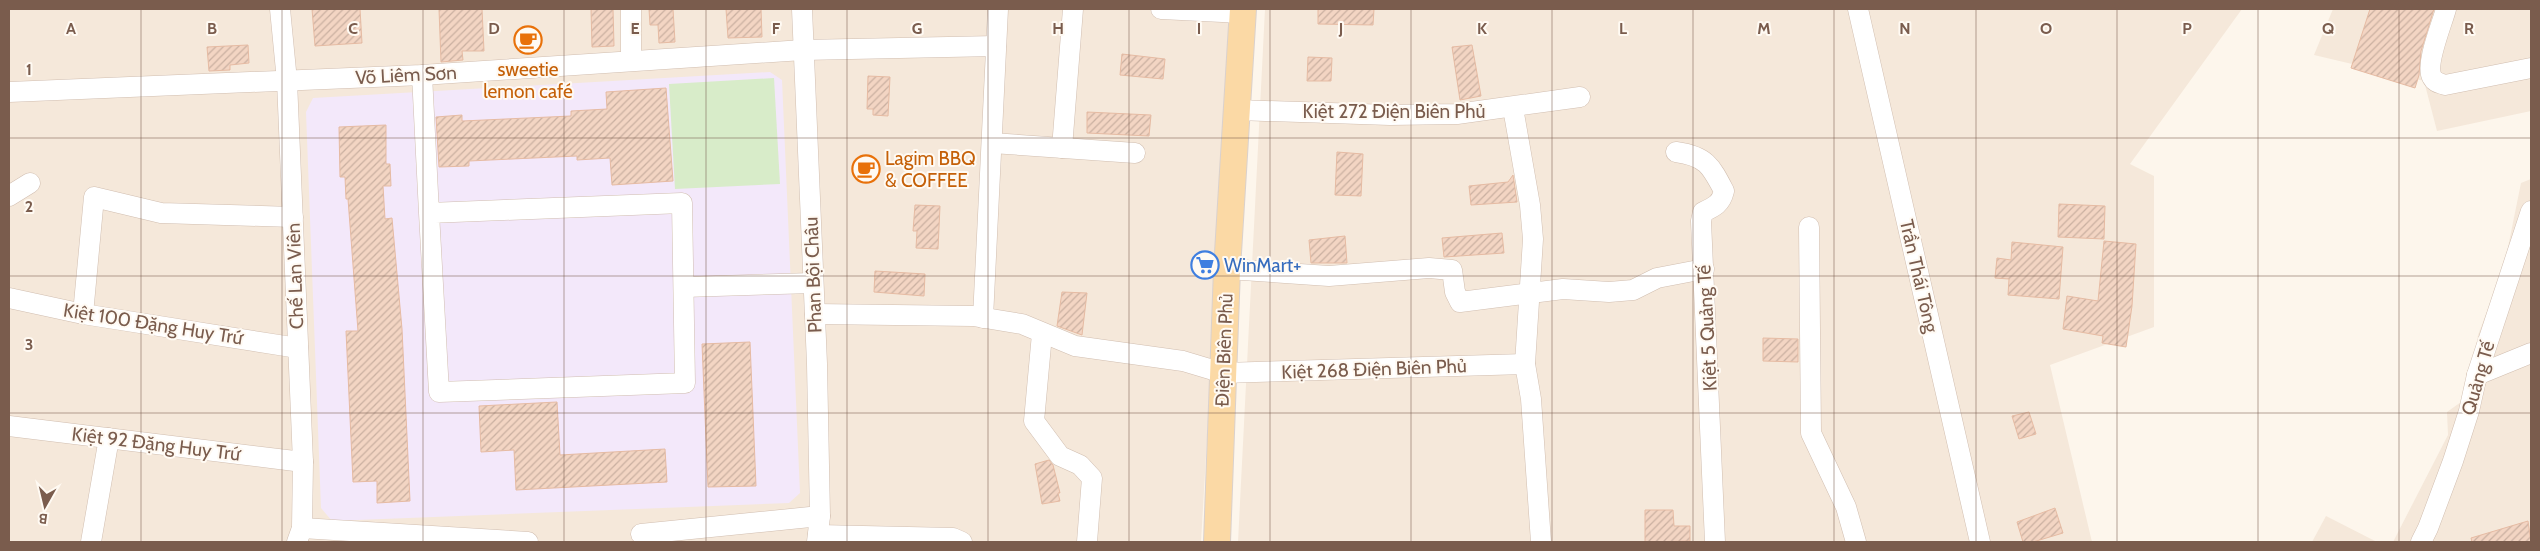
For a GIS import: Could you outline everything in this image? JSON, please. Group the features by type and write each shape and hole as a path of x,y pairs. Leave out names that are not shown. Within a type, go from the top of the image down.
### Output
{"main road":[{"name":"Điện Biên Phủ","path":"1217,542 1227,270 1243,11"}],"street":[{"name":"Chế Lan Viên","path":"280,9 287,82 303,462 300,535"},
{"path":"631,9 631,60"},
{"name":"Phan Bội Châu","path":"802,9 815,314 818,531"},
{"path":"983,318 998,9"},
{"path":"1062,148 1073,9"},
{"path":"1161,9 1243,11"},
{"name":"Trần Thái Tông","path":"1858,9 1980,542"},
{"path":"2446,9 2431,60 2432,77 2437,82 2446,85 2531,68"},
{"name":"Võ Liêm Sơn","path":"9,92 422,75 803,50 996,46"},
{"path":"422,75 429,212 439,392 685,383 682,203 429,212"},
{"name":"Kiệt 272 Điện Biên Phủ","path":"1237,110 1390,115 1457,114 1513,108 1580,97"},
{"path":"1513,108 1530,205 1532,239 1525,364 1530,399 1541,542"},
{"path":"992,143 1136,153"},
{"name":"Kiệt 5 Quảng Tế","path":"1676,152 1698,157 1711,166 1724,191 1722,200 1716,206 1703,212 1715,542"},
{"path":"9,196 30,182"},
{"path":"83,314 94,197 161,213 293,217"},
{"name":"Quảng Tế","path":"2421,542 2453,461 2469,411 2476,375 2531,211"},
{"path":"1809,227 1811,433 1846,507 1856,542"},
{"path":"1227,270 1329,276 1429,268 1452,270 1455,292 1460,302 1563,290 1610,292 1634,290 1657,278 1704,270"},
{"path":"684,287 814,283"},
{"name":"Kiệt 100 Đặng Huy Trứ","path":"9,298 83,314 298,348"},
{"name":"Kiệt 268 Điện Biên Phủ","path":"815,314 983,318 1022,324 1042,334 1075,346 1183,361 1223,373 1525,364"},
{"path":"1042,334 1034,420 1060,456 1080,465 1092,478 1087,542"},
{"path":"2476,375 2531,353"},
{"name":"Kiệt 92 Đặng Huy Trứ","path":"9,426 303,462"},
{"path":"96,541 109,438"},
{"path":"641,534 818,531 953,538 962,542"},
{"path":"300,535 528,542"}],"shaded area":[{"path":"9,9 1232,9 1201,542 9,542"},
{"path":"1265,9 2242,9 2130,164 2154,176 2154,327 2050,365 2092,542 1238,542"},
{"path":"2333,9 2531,9 2531,111 2437,131 2424,81 2314,55"},
{"path":"770,72 782,80 800,493 789,503 332,521 321,508 306,112 313,98"},
{"path":"2531,179 2531,542 2393,542 2448,435 2447,412 2468,397 2478,335 2504,267 2521,183"},
{"path":"2326,516 2377,542 2312,542"}],"green space":[{"path":"774,78 780,184 675,189 669,84"}],"building":[{"path":"312,9 360,9 362,43 315,46"},
{"path":"439,9 482,9 484,51 462,51 463,60 441,62"},
{"path":"591,9 613,9 614,46 592,47"},
{"path":"649,9 673,9 675,42 659,43 658,25 650,25"},
{"path":"726,9 761,9 762,37 728,38"},
{"path":"1318,9 1374,9 1373,25 1318,24"},
{"path":"2370,9 2434,9 2421,51 2419,75 2415,88 2351,68"},
{"path":"248,45 249,63 230,65 230,70 209,71 207,47"},
{"path":"1472,45 1481,96 1460,100 1452,47"},
{"path":"1122,54 1165,59 1163,79 1120,75"},
{"path":"1308,57 1332,58 1331,81 1307,81"},
{"path":"868,76 890,77 888,116 873,115 873,109 867,109"},
{"path":"666,88 673,181 612,185 610,158 577,160 577,156 469,161 469,166 439,167 436,117 462,115 462,121 571,116 571,111 607,109 606,92"},
{"path":"1087,112 1151,115 1149,136 1087,133"},
{"path":"386,125 386,164 390,164 391,186 383,186 385,219 392,218 402,329 410,501 377,503 377,481 353,482 346,331 358,331 348,199 346,199 345,177 340,177 339,127"},
{"path":"1337,152 1363,154 1361,196 1335,195"},
{"path":"1513,175 1517,202 1471,205 1469,186 1508,182"},
{"path":"2059,204 2105,206 2104,239 2058,237"},
{"path":"915,205 940,206 938,249 916,248 917,231 913,231"},
{"path":"1502,233 1504,253 1444,257 1442,238"},
{"path":"1345,236 1347,263 1311,263 1309,240"},
{"path":"2104,241 2136,244 2132,306 2126,347 2102,343 2103,336 2063,329 2067,296 2098,301"},
{"path":"2012,242 2063,247 2059,299 2008,295 2009,279 1995,278 1997,258 2011,260"},
{"path":"875,271 925,274 924,296 874,292"},
{"path":"1062,292 1087,293 1082,335 1057,326"},
{"path":"1763,338 1798,339 1798,362 1763,361"},
{"path":"750,342 756,486 708,487 702,344"},
{"path":"557,402 560,455 665,449 667,482 516,490 514,450 481,452 479,406"},
{"path":"2029,412 2036,434 2019,439 2012,416"},
{"path":"1049,460 1053,465 1060,493 1058,493 1060,501 1042,504 1035,464"},
{"path":"2055,508 2063,533 2033,542 2023,542 2017,522"},
{"path":"1645,510 1673,510 1674,526 1690,526 1690,541 1645,542"},
{"path":"2528,521 2531,542 2472,542 2471,538"}],"place":[{"name":"sweetie lemon café","path":"528,40"},
{"name":"Lagim BBQ & COFFEE","path":"866,169"},
{"name":"WinMart+","path":"1205,265"}]}
